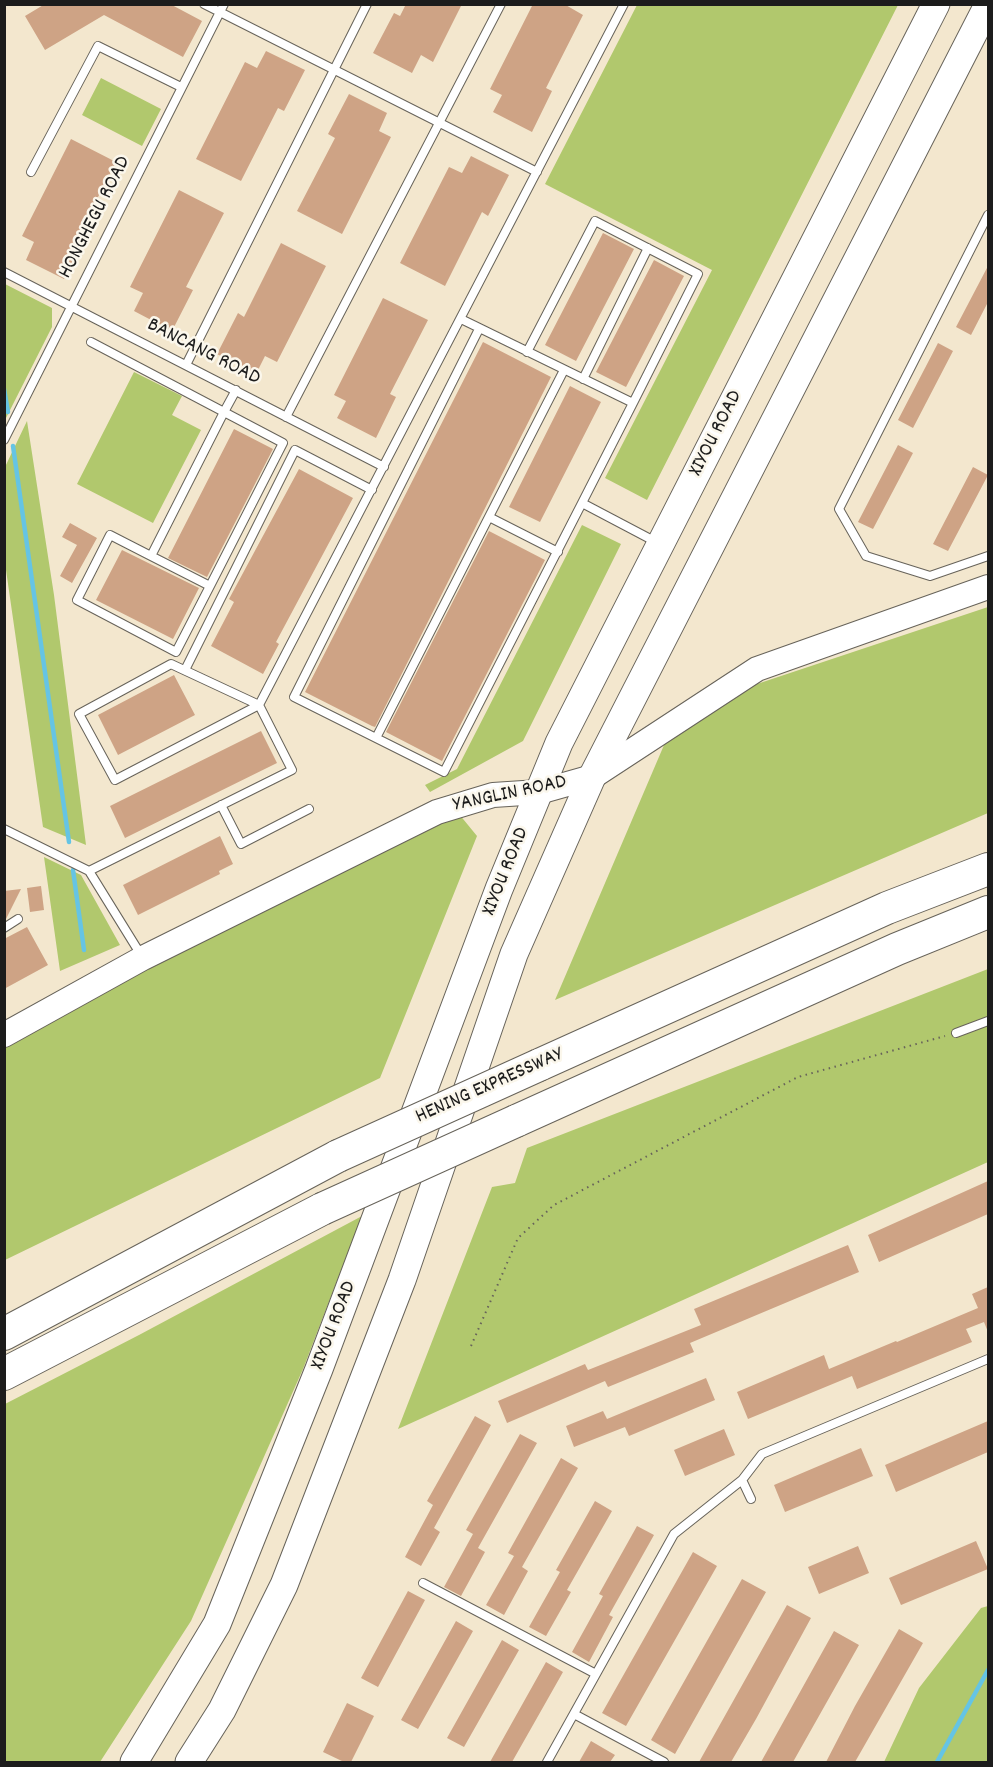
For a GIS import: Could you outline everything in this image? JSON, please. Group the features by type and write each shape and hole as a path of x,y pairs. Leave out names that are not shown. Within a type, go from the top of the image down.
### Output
{"highway":[{"name":"HENING EXPRESSWAY","path":"4,1334 338,1156 887,909 988,869"},
{"name":"HENING EXPRESSWAY","path":"4,1374 322,1209 897,949 988,912"}],"main road":[{"name":"XIYOU ROAD","path":"134,1762 217,1624 319,1369 499,890 559,743 936,4"},
{"name":"XIYOU ROAD","path":"189,1762 222,1710 284,1585 402,1280 514,954 592,777 985,20"}],"street":[{"name":"YANGLIN ROAD","path":"4,1035 143,958 437,812 493,795 539,792 592,777 757,669 988,587"}],"lane":[{"path":"204,4 221,8 333,70 537,172"},
{"path":"186,365 368,4"},
{"path":"286,417 501,4"},
{"path":"89,872 292,770 260,705 171,664 79,714 115,780 260,705 624,4"},
{"name":"HONGHEGU ROAD","path":"4,440 221,8"},
{"path":"31,171 98,46 181,87"},
{"path":"988,215 839,509 866,556 919,573 930,576 988,556"},
{"path":"479,328 294,697 444,772 698,274 595,221 527,352"},
{"path":"583,379 648,248"},
{"name":"BANCANG ROAD","path":"4,272 384,467"},
{"path":"460,319 633,403"},
{"path":"90,342 283,443 210,586 176,652 76,600 110,535 210,586"},
{"path":"375,738 564,370"},
{"path":"150,556 236,390"},
{"path":"185,670 295,450 372,489"},
{"path":"582,503 661,544"},
{"path":"489,517 558,552"},
{"path":"221,806 241,844 309,809"},
{"path":"4,829 89,872 143,958"},
{"path":"4,928 18,920"},
{"path":"956,1033 988,1021"},
{"path":"547,1762 674,1534 742,1480 762,1454 988,1359"},
{"path":"742,1480 751,1499"},
{"path":"423,1583 596,1674"},
{"path":"574,1714 664,1762"}],"path":[{"path":"471,1346 518,1238 554,1205 798,1077 956,1033"}],"green space":[{"path":"637,5 898,5 647,500 605,478 712,270 545,184"},
{"path":"101,78 161,109 142,146 82,115"},
{"path":"5,284 52,308 52,327 5,420"},
{"path":"134,372 182,396 172,415 201,430 153,523 77,484"},
{"path":"27,421 54,595 86,845 43,827 5,563 5,467"},
{"path":"582,525 621,544 523,741 430,792 425,785 457,769"},
{"path":"988,607 988,813 555,1000 679,710"},
{"path":"459,814 477,836 380,1078 5,1260 5,1047 190,938"},
{"path":"44,857 81,875 120,945 60,971"},
{"path":"988,969 988,1162 398,1429 492,1187 515,1183 527,1148"},
{"path":"362,1216 303,1369 191,1621 100,1762 5,1762 5,1404"},
{"path":"988,1606 987,1762 884,1762 919,1688 981,1608"}],"building":[{"path":"45,4 170,4 202,21 183,57 104,15 45,50 25,16"},
{"path":"406,4 462,4 433,62 421,55 412,73 373,53 394,13 400,16"},
{"path":"533,4 564,4 583,15 546,88 552,91 532,132 493,112 502,95 490,89"},
{"path":"266,51 305,70 284,111 278,108 241,181 196,159 245,62 257,68"},
{"path":"349,94 387,113 379,131 391,137 342,234 297,211 335,138 328,134"},
{"path":"71,139 116,162 78,236 85,239 64,279 26,260 34,242 22,236"},
{"path":"471,156 509,175 488,216 482,212 445,286 400,263 449,167 462,173"},
{"path":"179,190 224,213 186,287 193,290 172,331 134,311 143,293 130,287"},
{"path":"603,233 634,249 576,361 545,345"},
{"path":"281,243 326,266 277,362 265,356 256,374 217,354 238,313 244,317"},
{"path":"654,260 684,276 626,387 596,372"},
{"path":"988,266 988,302 971,335 956,327"},
{"path":"383,298 428,320 390,394 396,397 376,438 337,418 346,401 334,395"},
{"path":"483,342 551,377 375,727 305,692"},
{"path":"938,343 953,351 913,428 898,420"},
{"path":"570,386 601,402 540,522 509,507"},
{"path":"234,429 273,449 207,577 168,558"},
{"path":"898,445 913,453 873,529 858,522"},
{"path":"973,467 988,475 948,551 933,544"},
{"path":"299,469 353,498 276,642 279,644 263,674 211,646 234,602 229,599"},
{"path":"70,523 97,538 72,583 60,576 77,545 62,537"},
{"path":"489,531 545,560 442,761 386,732"},
{"path":"122,550 199,588 173,639 96,600"},
{"path":"174,675 195,715 118,755 98,715"},
{"path":"261,731 277,763 125,838 110,806"},
{"path":"220,836 233,864 219,871 220,874 138,915 123,885"},
{"path":"41,886 44,910 30,912 27,888"},
{"path":"21,889 6,919 4,920 4,891"},
{"path":"27,927 48,965 4,989 4,939"},
{"path":"988,1181 988,1214 879,1262 868,1235"},
{"path":"848,1245 859,1272 690,1343 694,1352 608,1387 605,1381 507,1423 498,1401 585,1364 588,1370 701,1325 694,1309"},
{"path":"988,1287 988,1332 984,1322 966,1329 972,1342 857,1389 852,1376 748,1419 737,1392 824,1355 829,1369 897,1342 978,1308 972,1294"},
{"path":"706,1378 715,1400 629,1436 625,1427 574,1447 566,1426 603,1411 607,1419"},
{"path":"475,1416 491,1425 434,1528 440,1532 421,1566 405,1557 433,1505 427,1501"},
{"path":"988,1421 988,1452 896,1492 885,1465"},
{"path":"724,1429 735,1455 685,1476 674,1450"},
{"path":"520,1434 537,1443 478,1548 485,1552 461,1596 444,1587 473,1534 466,1530"},
{"path":"861,1448 873,1476 785,1512 774,1485"},
{"path":"561,1458 578,1468 522,1567 528,1571 504,1615 486,1605 514,1556 508,1553"},
{"path":"595,1501 612,1511 567,1590 571,1592 546,1636 529,1627 560,1572 556,1570"},
{"path":"637,1526 654,1535 609,1615 613,1617 589,1662 572,1652 603,1596 599,1594"},
{"path":"976,1541 988,1569 901,1605 889,1578"},
{"path":"858,1546 869,1573 819,1594 808,1567"},
{"path":"693,1552 717,1566 626,1726 602,1713"},
{"path":"742,1579 766,1592 675,1754 651,1740"},
{"path":"408,1591 425,1600 378,1687 361,1678"},
{"path":"787,1605 811,1618 756,1719 731,1762 699,1762"},
{"path":"456,1621 473,1631 418,1729 401,1720"},
{"path":"899,1629 923,1643 855,1762 826,1762 855,1706"},
{"path":"834,1631 859,1645 793,1762 761,1762"},
{"path":"502,1640 519,1650 464,1747 447,1738"},
{"path":"546,1662 563,1672 512,1762 490,1762"},
{"path":"347,1703 374,1716 351,1762 344,1762 323,1752"},
{"path":"591,1741 615,1755 610,1762 579,1762"}],"waterway":[{"path":"4,389 8,412"},
{"path":"13,446 69,842"},
{"path":"73,870 84,950"},
{"path":"937,1762 988,1670"}]}
